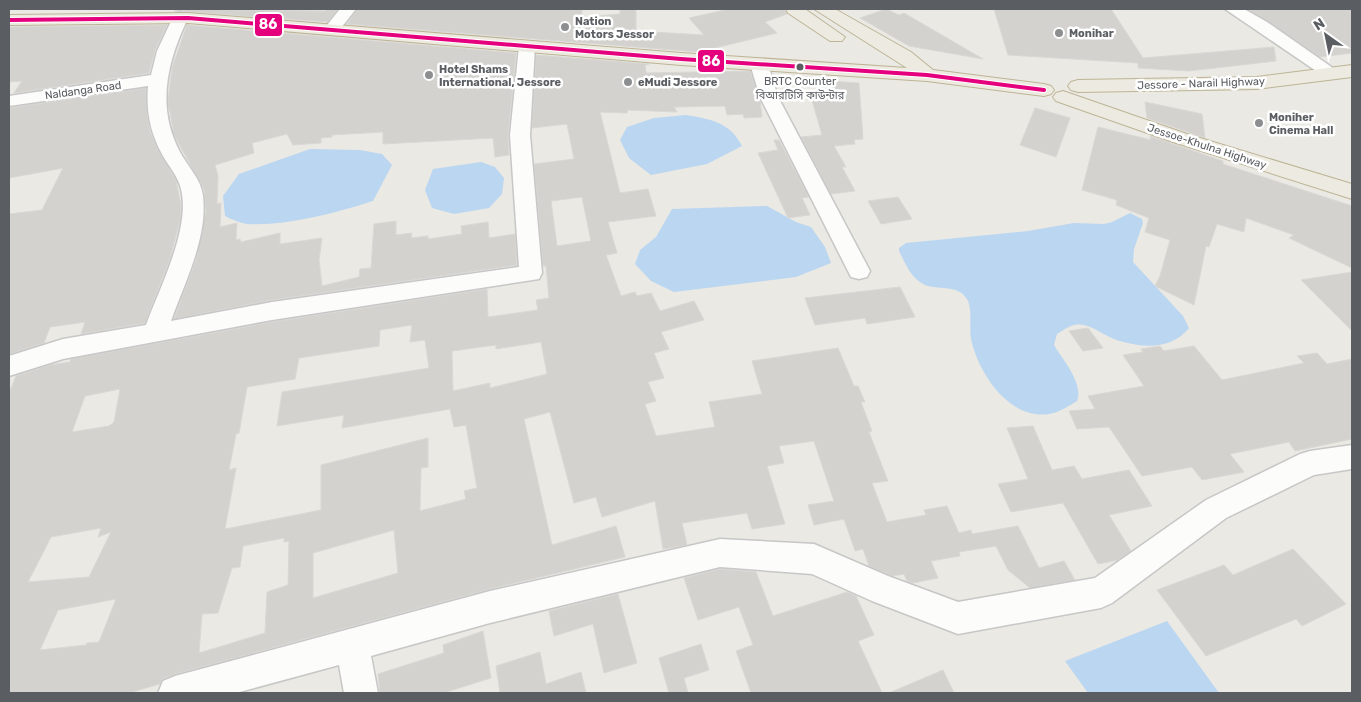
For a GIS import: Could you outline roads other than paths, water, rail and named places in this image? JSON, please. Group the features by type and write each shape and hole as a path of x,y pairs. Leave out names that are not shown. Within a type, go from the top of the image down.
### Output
{"highway":[{"path":"794,9 861,53 886,73"},
{"path":"823,9 904,56 927,76"},
{"path":"9,20 173,15 330,30 810,67"},
{"name":"Jessoe-Khulna Highway","path":"810,67 861,53 904,56 1061,85 1121,108 1352,180"},
{"name":"Jessoe-Khulna Highway","path":"810,67 1061,85 1180,138 1352,192"},
{"name":"Jessore - Narail Highway","path":"1061,85 1257,83 1352,71"}],"street":[{"path":"330,30 348,9"},
{"path":"1233,9 1261,25 1331,73"},
{"path":"155,333 192,222 194,198 189,179 162,137 156,112 157,79 173,15"},
{"path":"9,366 64,350 272,311 531,273 520,135 527,46"},
{"path":"759,64 769,97 859,271"},
{"name":"Naldanga Road","path":"9,101 157,79"},
{"path":"175,693 490,608 720,553 814,559 883,590 958,618 1101,592 1216,509 1310,463 1352,457"},
{"path":"353,645 361,693"}],"water":[{"path":"686,115 719,123 732,132 742,146 707,164 651,175 629,158 620,140 627,127 654,118"},
{"path":"310,149 360,150 382,154 392,165 373,201 359,206 311,218 278,223 247,224 225,216 223,196 239,174"},
{"path":"481,162 495,167 504,178 502,194 489,208 454,214 432,208 425,190 433,169"},
{"path":"767,206 796,222 811,227 825,247 831,263 796,277 674,292 651,281 635,264 640,250 656,237 672,209"},
{"path":"1130,213 1142,219 1143,223 1134,249 1133,262 1183,316 1189,328 1173,341 1154,346 1124,342 1085,325 1074,325 1063,330 1057,334 1054,345 1072,372 1078,387 1077,401 1060,411 1049,414 1035,414 1022,410 1010,403 999,393 982,368 976,355 971,338 968,301 964,295 954,290 923,284 909,270 899,251 899,248 906,243 1028,231 1074,223 1104,224"},
{"path":"1167,621 1219,693 1088,693 1065,661"}],"place":[{"name":"Nation Motors Jessor","path":"565,27"},
{"name":"Monihar","path":"1059,33"},
{"name":"BRTC Counter বিআরটিসি কাউন্টার","path":"800,67"},
{"name":"Hotel Shams International, Jessore","path":"429,75"},
{"name":"eMudi Jessore","path":"628,82"},
{"name":"Moniher Cinema Hall","path":"1259,123"}]}
